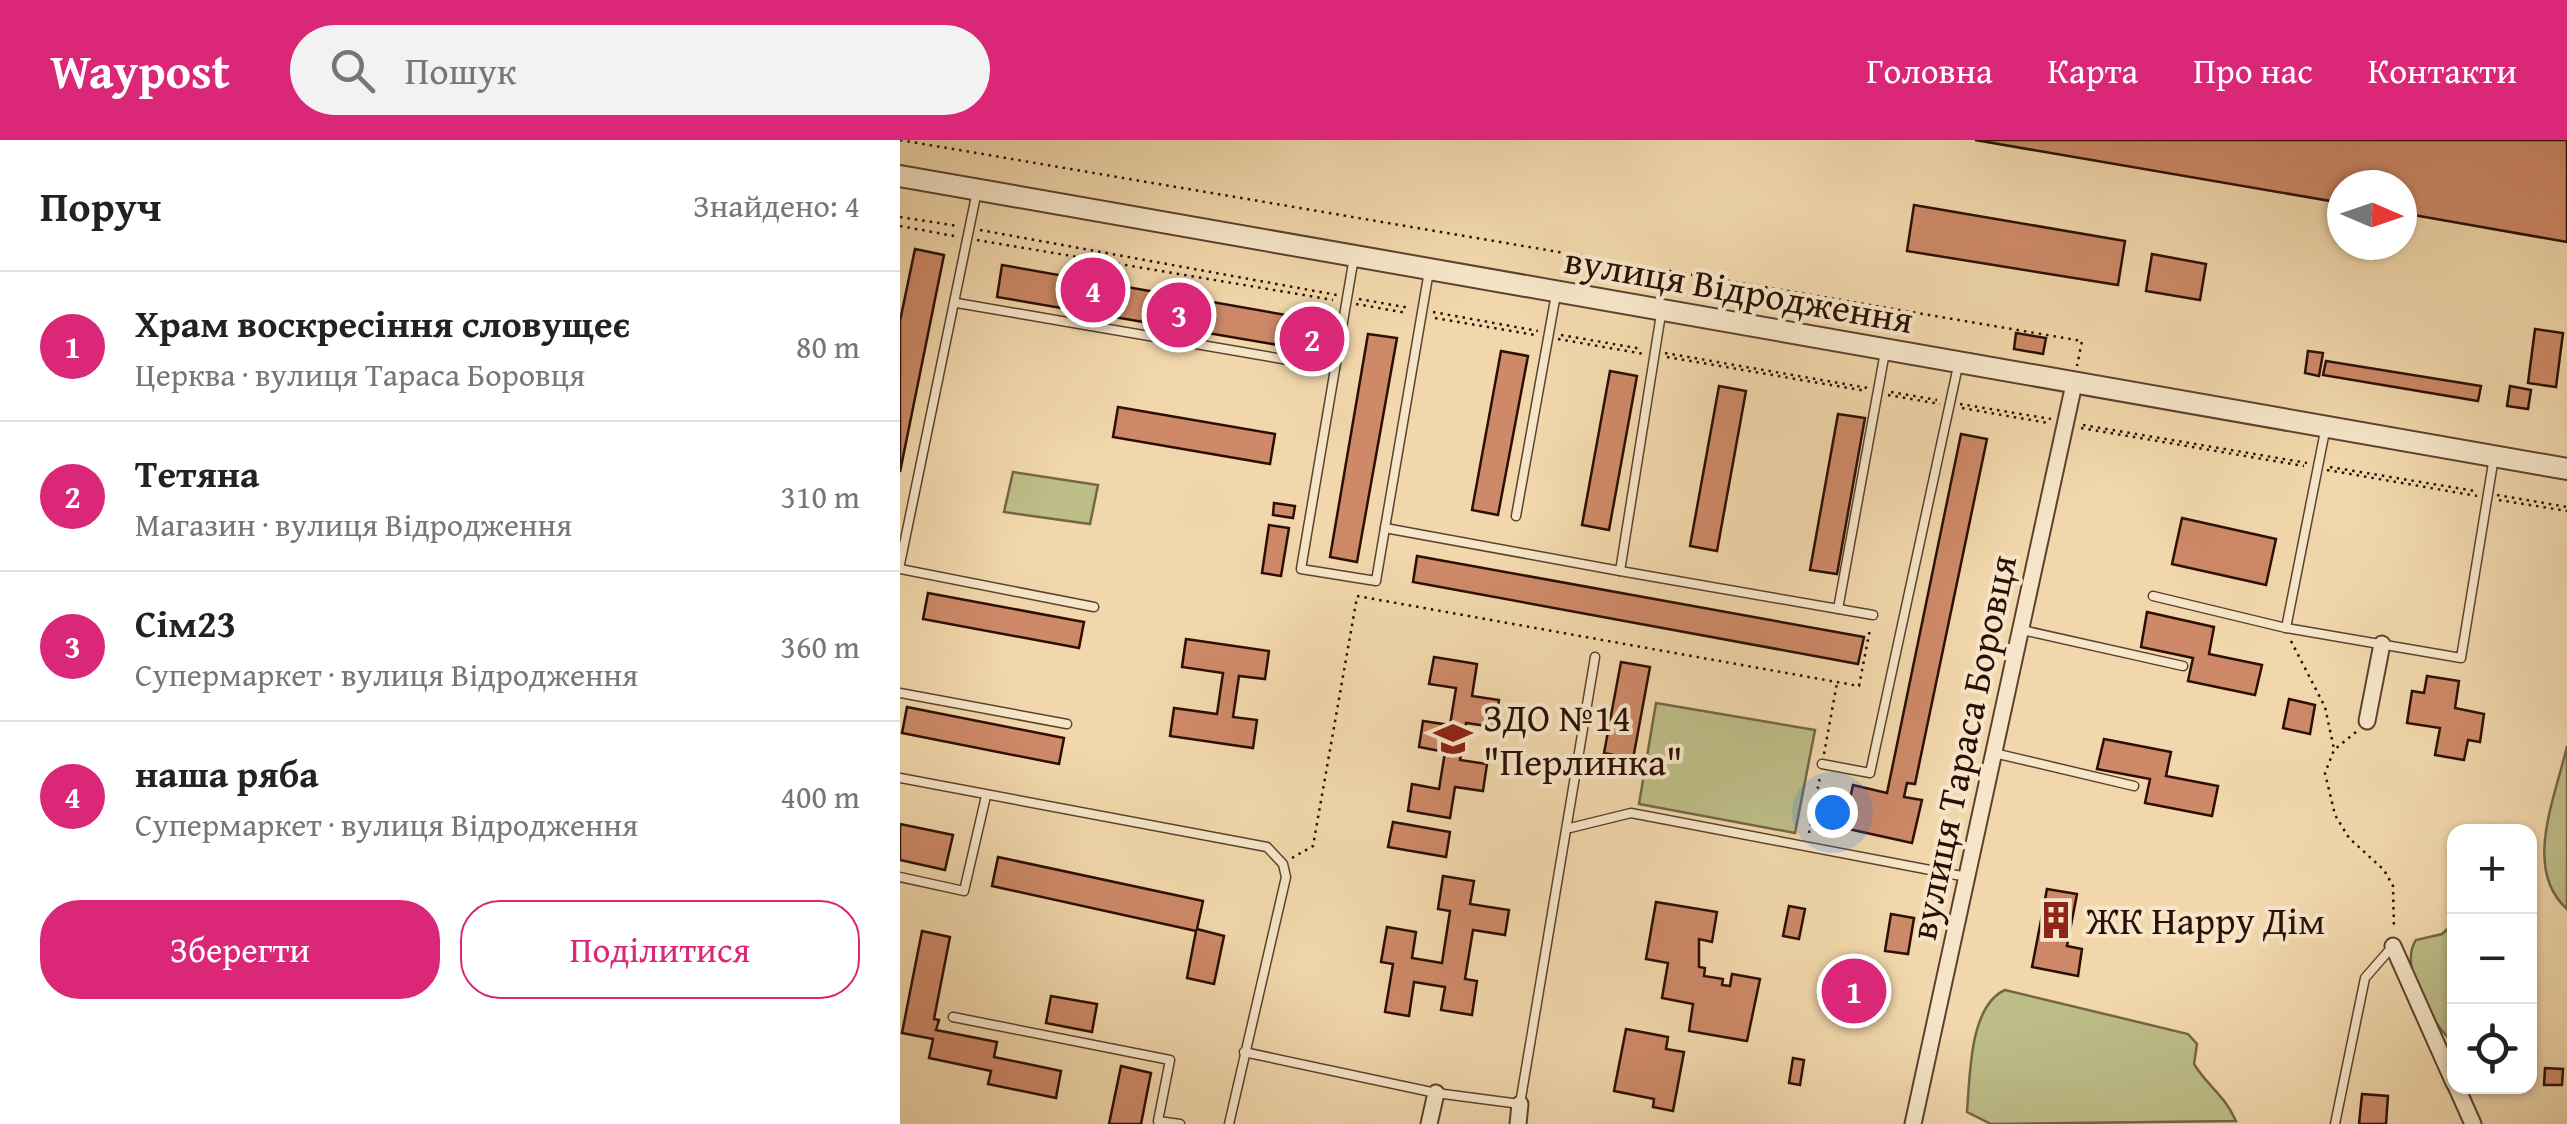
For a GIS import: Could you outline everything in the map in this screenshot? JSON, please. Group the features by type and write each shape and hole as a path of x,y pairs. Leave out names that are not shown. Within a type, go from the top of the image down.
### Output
{"street":[{"name":"вулиця Відродження","path":"900,176 2567,469"},
{"name":"вулиця Тараса Боровця","path":"1913,1124 2074,384"},
{"path":"2368,721 2382,644"},
{"path":"2393,946 2447,1067"},
{"path":"1429,1124 1436,1093"},
{"path":"2459,1094 2473,1124"},
{"path":"1518,1124 1520,1104"}],"lane":[{"path":"978,191 900,566 1094,607"},
{"path":"1354,257 1300,569 1359,580 1376,581 1429,270"},
{"path":"1516,516 1556,293"},
{"path":"957,303 1335,368"},
{"path":"1620,570 1662,312"},
{"path":"1838,608 1886,349"},
{"path":"1822,764 1870,773 1958,362"},
{"path":"2286,628 2326,426"},
{"path":"2152,596 2286,628 2461,658 2494,457"},
{"path":"1384,528 1873,615"},
{"path":"2022,630 2184,666"},
{"path":"1244,1052 1436,1093 1520,1104 1570,828 1595,657"},
{"path":"900,693 1067,724"},
{"path":"1994,754 2134,786"},
{"path":"900,778 1267,847 1283,864 1286,876 1229,1124"},
{"path":"900,877 964,890 986,796"},
{"path":"1570,828 1631,813 1967,877"},
{"path":"2335,1124 2365,978 2393,946"},
{"path":"953,1017 1170,1060 1157,1122 1180,1124"}],"path":[{"path":"900,140 2082,342 2074,384"},
{"path":"900,217 1347,300 2567,509"},
{"path":"900,226 970,233 1347,300"},
{"path":"1283,864 1313,846 1359,580"},
{"path":"1357,596 1859,686 1873,615"},
{"path":"2286,628 2324,707 2334,750"},
{"path":"2368,721 2334,750 2325,773 2336,815 2349,838 2384,870 2393,886 2393,946"}],"green space":[{"path":"1013,472 1098,485 1090,524 1004,512"},
{"path":"1656,703 1815,730 1795,833 1639,804"},
{"path":"2567,746 2567,909 2546,874 2544,853 2550,809"},
{"path":"2447,929 2447,1036 2420,995 2411,965 2416,940"},
{"path":"2005,990 2188,1034 2197,1044 2194,1064 2236,1121 1991,1124 1967,1112 1978,1026 1993,998"}],"building":[{"path":"1975,140 2567,140 2567,242 2417,216 2417,170 2327,170 2327,200"},
{"path":"1914,205 2125,241 2118,285 1907,251"},
{"path":"915,249 944,255 900,472 900,321"},
{"path":"2152,254 2206,264 2200,300 2146,291"},
{"path":"1002,265 1326,322 1319,352 997,297"},
{"path":"2535,329 2563,333 2556,387 2528,383"},
{"path":"2016,333 2046,338 2043,354 2014,349"},
{"path":"1368,334 1397,338 1357,562 1330,557"},
{"path":"1501,351 1528,356 1498,515 1472,510"},
{"path":"2308,351 2323,353 2319,376 2305,373"},
{"path":"2326,361 2481,386 2478,401 2323,375"},
{"path":"1610,371 1637,376 1609,530 1582,525"},
{"path":"1719,386 1746,391 1717,551 1690,546"},
{"path":"2510,386 2531,390 2528,409 2507,406"},
{"path":"1118,407 1275,434 1270,464 1113,437"},
{"path":"1838,414 1865,418 1837,574 1810,570"},
{"path":"1961,434 1987,439 1915,784 1907,783 1904,797 1922,800 1912,843 1844,828 1853,785 1887,793"},
{"path":"1274,503 1295,506 1293,518 1273,515"},
{"path":"2182,518 2276,539 2266,585 2172,564"},
{"path":"1269,525 1289,528 1281,576 1262,573"},
{"path":"1417,556 1864,637 1858,664 1413,582"},
{"path":"928,593 1084,622 1079,648 923,619"},
{"path":"2147,612 2214,627 2209,654 2262,665 2255,695 2188,681 2193,658 2141,647"},
{"path":"1186,639 1269,651 1265,679 1239,676 1233,717 1257,720 1253,748 1170,736 1174,708 1217,714 1223,673 1182,667"},
{"path":"1434,657 1477,664 1472,696 1499,700 1494,727 1466,723 1460,760 1487,764 1483,791 1455,787 1450,818 1408,811 1412,784 1439,789 1445,752 1419,747 1423,721 1450,725 1456,688 1429,684"},
{"path":"1621,662 1650,667 1633,759 1604,753"},
{"path":"2427,676 2459,681 2455,708 2484,714 2480,742 2468,740 2464,760 2435,755 2440,728 2407,723 2412,691 2424,693"},
{"path":"2289,699 2315,705 2310,734 2283,728"},
{"path":"907,707 1064,738 1059,764 902,733"},
{"path":"2104,739 2171,752 2166,776 2218,786 2212,816 2145,803 2150,779 2097,769"},
{"path":"1393,822 1450,832 1446,857 1388,847"},
{"path":"900,824 953,835 945,870 900,860"},
{"path":"998,857 1203,901 1197,929 1224,936 1214,984 1187,978 1196,931 992,886"},
{"path":"1443,876 1474,881 1470,904 1509,910 1505,935 1473,930 1465,979 1477,981 1472,1015 1441,1010 1445,987 1414,982 1409,1016 1385,1012 1393,964 1381,962 1387,927 1416,932 1412,958 1442,963 1450,911 1438,909"},
{"name":"ЖК Happy Дім","path":"2047,889 2077,894 2067,946 2082,949 2078,976 2032,967"},
{"path":"1656,902 1717,912 1712,942 1699,939 1699,967 1705,968 1704,976 1723,979 1722,985 1730,986 1732,974 1760,979 1747,1041 1689,1031 1693,1004 1662,998 1668,963 1646,959"},
{"path":"1789,906 1805,909 1799,939 1783,936"},
{"path":"1891,914 1914,918 1908,954 1885,951"},
{"path":"922,931 950,937 934,1019 939,1020 936,1030 997,1042 994,1057 1061,1071 1056,1098 988,1084 991,1071 929,1058 933,1039 902,1033"},
{"path":"1860,963 1868,968 1869,980 1875,982 1874,994 1880,999 1870,1015 1860,1013 1858,1021 1851,1021 1836,1010 1837,1001 1831,993 1841,977 1847,977 1850,965"},
{"path":"1051,996 1097,1004 1092,1032 1046,1023"},
{"path":"1626,1029 1668,1037 1666,1049 1684,1052 1673,1111 1653,1107 1654,1099 1614,1091"},
{"path":"1793,1058 1804,1060 1800,1085 1789,1083"},
{"path":"1121,1066 1151,1073 1141,1124 1109,1124"},
{"path":"2545,1068 2563,1069 2562,1085 2544,1085"},
{"path":"2362,1094 2388,1096 2386,1124 2359,1124"}],"place":[{"name":"наша ряба","path":"1093,290"},
{"name":"Сім23","path":"1179,315"},
{"name":"Тетяна","path":"1312,339"},
{"name":"ЗДО №14 \"Перлинка\"","path":"1453,739"},
{"name":"ЖК Happy Дім","path":"2056,920"},
{"name":"Храм воскресіння словущеє","path":"1854,991"}]}
